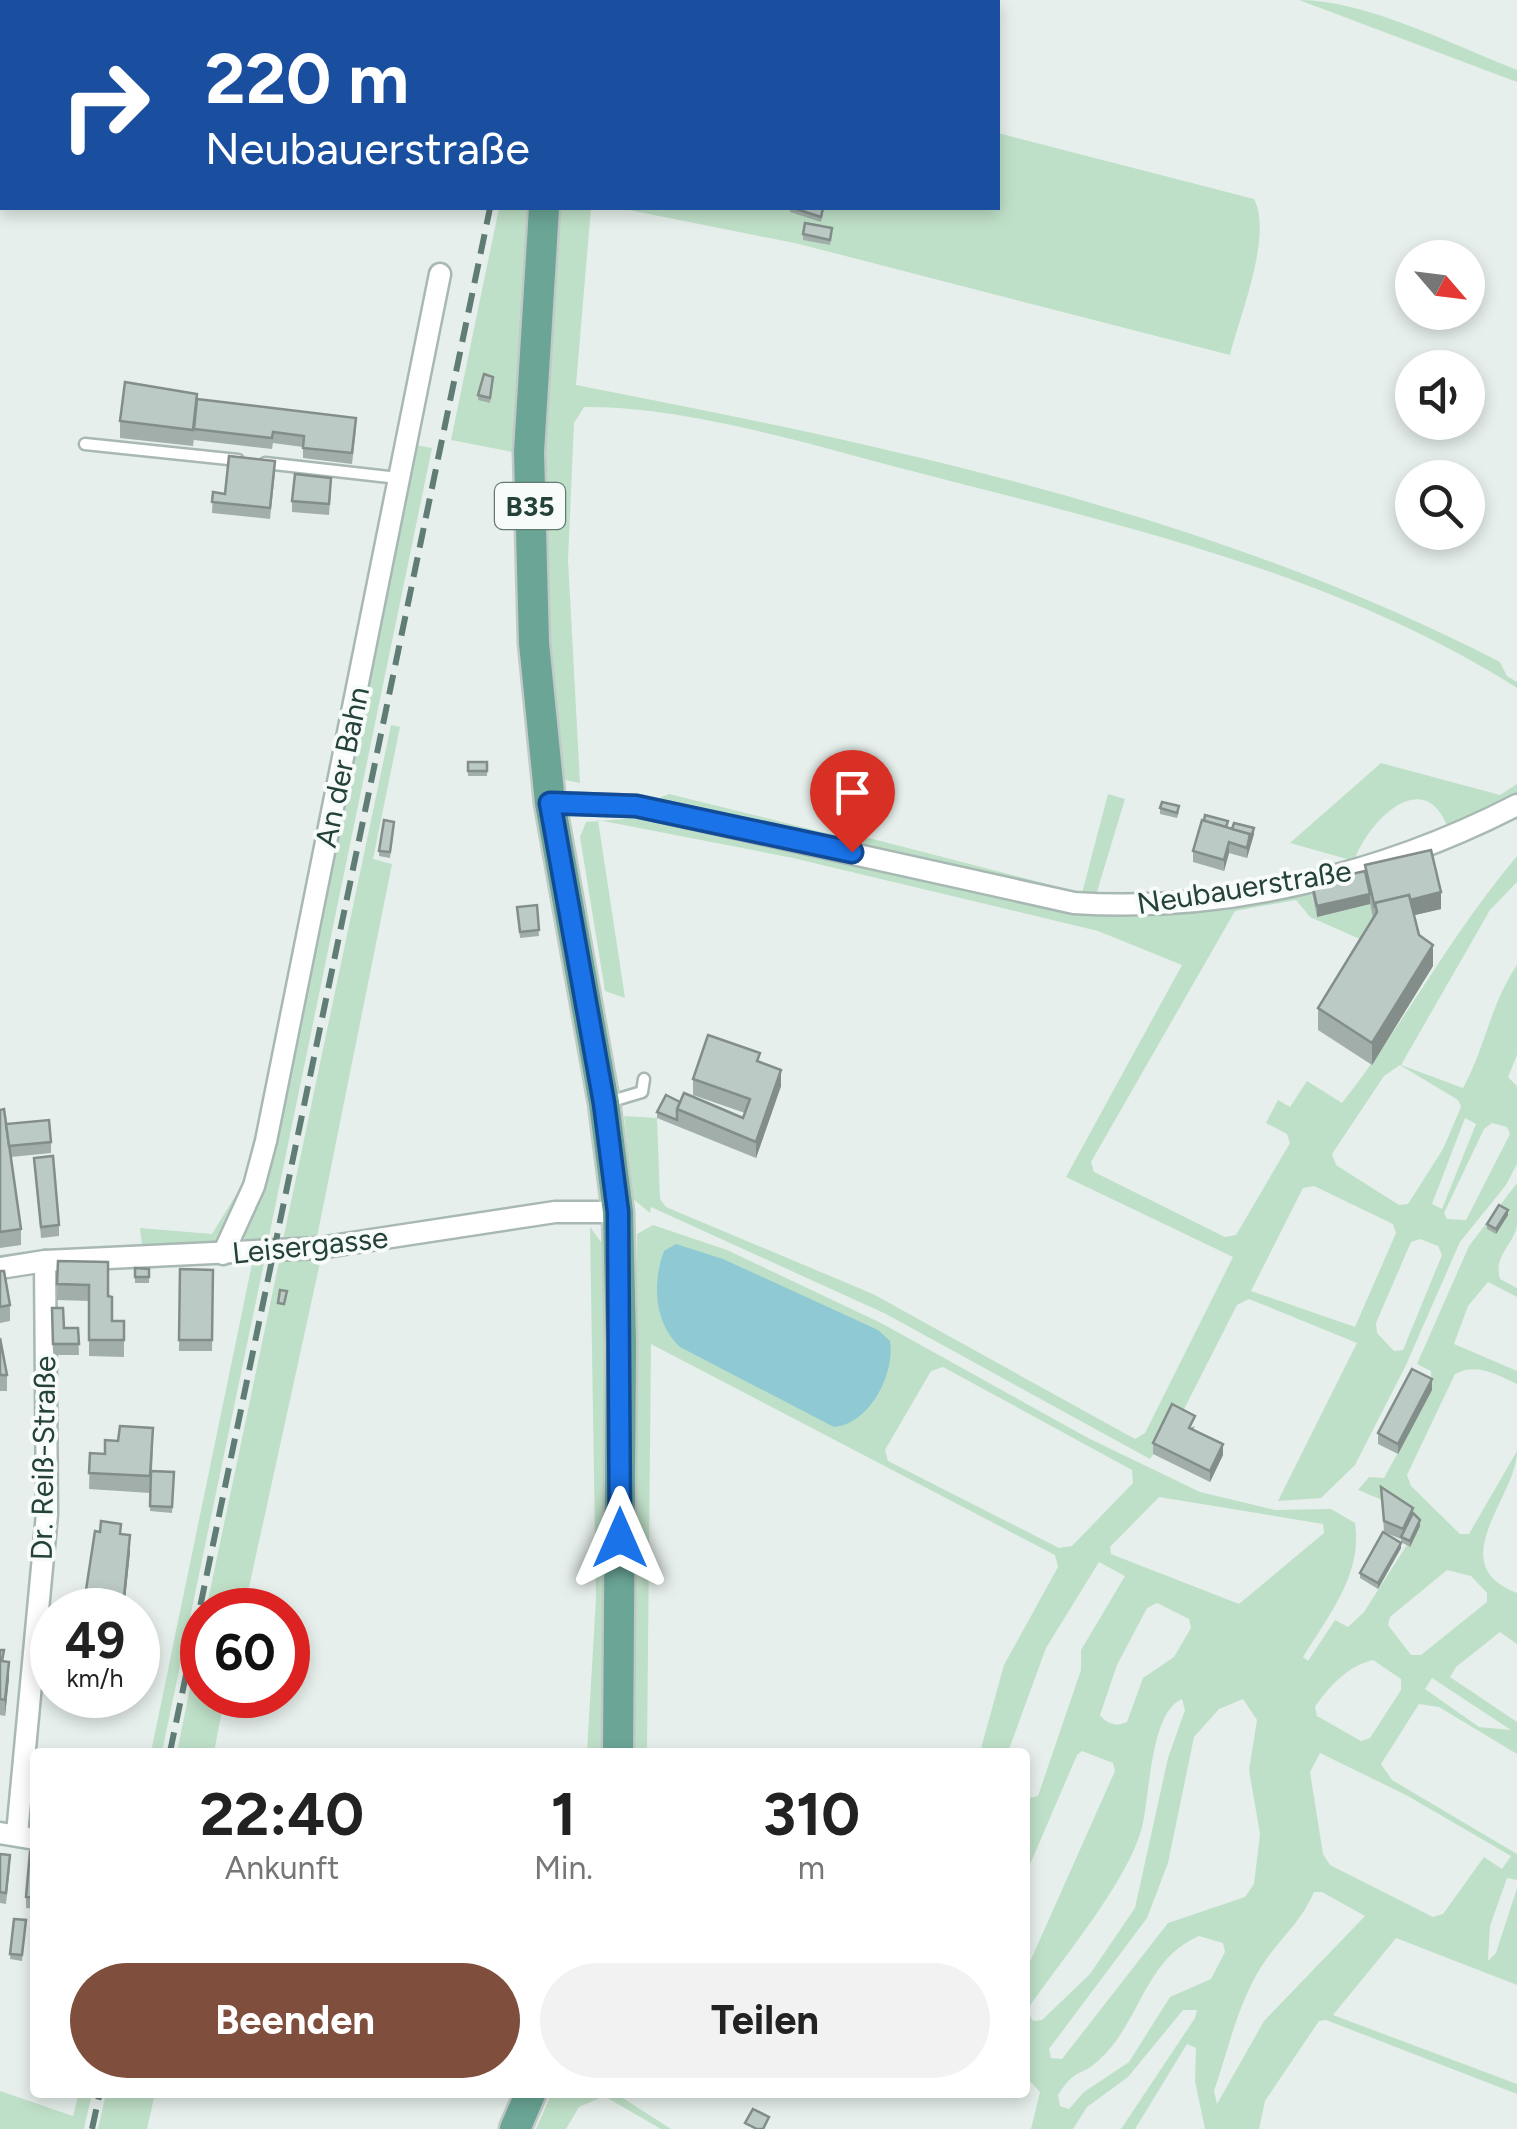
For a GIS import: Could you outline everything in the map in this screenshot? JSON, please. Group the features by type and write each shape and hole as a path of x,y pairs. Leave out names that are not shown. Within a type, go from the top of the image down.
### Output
{"main road":[{"name":"B35","path":"544,210 529,452 534,643 550,803 604,1103 618,1212 618,1748"},
{"path":"515,2129 528,2098"}],"street":[{"name":"An der Bahn","path":"224,1254 254,1186 266,1141 440,274"},
{"name":"Neubauerstraße","path":"550,803 636,806 1074,903 1133,907 1190,902 1354,872 1452,838 1517,805"},
{"name":"Leisergasse","path":"0,1268 44,1261 319,1248 555,1212 618,1212"},
{"name":"Dr. Reiß-Straße","path":"17,1835 47,1514 44,1261"}],"lane":[{"path":"85,444 398,478"},
{"path":"604,1103 642,1092 644,1080"}],"green space":[{"path":"1299,0 1352,7 1409,26 1517,70 1517,82"},
{"path":"1000,134 1254,199 1260,233 1230,355 799,244 629,210 1000,210"},
{"path":"499,210 532,210 517,453 451,440"},
{"path":"556,210 591,210 576,385 931,460 1165,525 1391,610 1500,662 1507,676 1517,682 1517,688 1374,613 1224,556 1068,511 749,429 664,413 584,407 574,423 568,560 580,783 565,780 553,733 541,453"},
{"path":"410,444 432,448 268,1241 247,1241 242,1235"},
{"path":"391,725 400,727 373,859 392,864 317,1237 283,1240"},
{"path":"1381,763 1500,795 1517,784 1517,795 1448,828 1438,809 1425,801 1411,800 1384,816 1361,845 1354,861 1290,843"},
{"path":"669,794 854,840 869,838 1082,893 1108,794 1125,799 1096,895 1075,895 654,800"},
{"path":"635,818 740,836 1085,914 1210,910 1310,889 1317,917 1370,904 1377,934 1362,940 1310,917 1296,900 1235,911 1091,1162 1094,1172 1225,1237 1236,1235 1290,1143 1287,1134 1266,1123 1278,1100 1290,1107 1307,1081 1342,1103 1517,856 1517,882 1490,910 1401,1065 1463,1088 1517,965 1517,1055 1508,1077 1517,1086 1517,1164 1506,1185 1460,1242 1406,1365 1355,1465 1321,1498 1278,1501 1357,1343 1249,1299 1237,1305 1179,1419 1150,1459 886,1314 651,1207 650,1213 632,1198 624,1116 657,1118 660,1199 666,1207 873,1294 1135,1439 1145,1433 1233,1257 1066,1177 1182,965 1098,931 793,858 602,821","holes":["1400,1065 1458,1100 1461,1107 1443,1149 1408,1204 1399,1205 1336,1165 1332,1154 1384,1076","1465,1118 1476,1124 1442,1209 1432,1204","1492,1123 1507,1127 1510,1134 1466,1220 1447,1219 1444,1213 1484,1129","1314,1186 1393,1224 1396,1233 1355,1327 1251,1291 1303,1188","1420,1239 1438,1246 1442,1255 1403,1350 1394,1351 1377,1333 1376,1323 1411,1242"]},
{"path":"598,821 625,998 605,991 580,837 586,822"},
{"path":"1517,1183 1517,1225 1499,1271 1500,1279 1517,1288 1517,1297 1488,1282 1468,1306 1454,1344 1517,1371 1517,1384 1479,1370 1455,1374 1407,1475 1411,1486 1460,1534 1469,1534 1517,1451 1514,1469 1488,1528 1484,1547 1485,1565 1495,1580 1517,1593 1517,1644 1500,1632 1456,1667 1450,1677 1517,1722 1517,1754 1439,1707 1419,1704 1381,1764 1392,1780 1517,1854 1517,1880 1507,1878 1490,1926 1488,1961 1496,1953 1517,1888 1517,1985 1396,1938 1333,2015 1517,2084 1517,2094 1326,2020 1319,2021 1265,2101 1259,2129 1205,2129 1195,2081 1196,2048 1187,2044 1135,2129 1121,2129 1195,2018 1197,2010 1183,2010 1128,2077 1087,2107 1073,2129 1031,2129 1040,2092 1030,2083 1030,2016 1033,2021 1042,2020 1090,1974 1135,1908 1168,1758 1185,1710 1182,1699 1163,1720 1142,1827 1123,1871 1030,2006 1030,1962 1115,1771 1113,1763 1082,1751 1077,1755 1030,1864 1030,1798 1038,1796 1081,1670 1081,1650 1125,1576 1099,1562 1046,1648 1009,1748 981,1748 1004,1665 1058,1567 1055,1555 651,1344 647,1748 635,1748 630,1737 637,1234 653,1225 727,1250 881,1323 1088,1438 1200,1492 1275,1510 1331,1509 1355,1523 1354,1560 1349,1577 1303,1657 1308,1661 1335,1620 1348,1627 1364,1612 1419,1526 1397,1506 1358,1490 1369,1477 1384,1478 1432,1390 1431,1371 1417,1364 1469,1246","holes":["943,1367 1132,1470 1133,1483 1072,1546 1059,1548 888,1461 885,1450 931,1371","1159,1497 1323,1524 1324,1533 1239,1604 1111,1554 1110,1547","1447,1570 1471,1576 1487,1593 1487,1602 1421,1655 1411,1655 1388,1625 1390,1617","1157,1603 1189,1619 1191,1628 1174,1657 1143,1678 1127,1722 1115,1724 1100,1715 1117,1665 1147,1608","1373,1660 1401,1679 1401,1690 1370,1738 1361,1741 1317,1716 1315,1707 1333,1685","1432,1678 1511,1730 1479,1727 1425,1689","1243,1699 1257,1720 1249,1770 1260,1834 1254,1884 1245,1897 1168,1923 1062,2059 1051,2058 1049,2049 1147,1918 1168,1863 1194,1737 1219,1709","1320,1753 1406,1795 1511,1856 1502,1869 1484,1857 1443,1914 1433,1917 1330,1865 1323,1854 1310,1772","1314,1892 1322,1892 1365,1916 1264,2021 1217,2104 1214,2091 1246,1996 1261,1967","1199,1936 1223,1943 1225,1952 1211,1979 1170,1997 1129,2062 1084,2092 1069,2109 1060,2106 1058,2095 1064,2086 1112,2046 1154,1976 1181,1946"]},
{"path":"239,1190 223,1235 216,1241 142,1245 140,1228 212,1234"},
{"path":"590,1227 604,1246 607,1344 605,1748 587,1748 596,1598"},
{"path":"321,1258 249,1588 211,1588 279,1262"},
{"path":"264,1263 196,1588 185,1588 252,1264"},
{"path":"180,1612 180,1666 163,1748 152,1748"},
{"path":"184,1718 221,1718 215,1748 178,1748"},
{"path":"0,2091 73,2116 78,2098 91,2098 84,2129 0,2129"},
{"path":"105,2098 154,2098 147,2129 98,2129"},
{"path":"549,2098 599,2098 579,2107 566,2129 536,2129"},
{"path":"607,2098 623,2098 671,2129 661,2129"}],"water":[{"path":"676,1244 723,1259 878,1330 890,1341 891,1354 884,1382 869,1407 847,1424 834,1427 680,1347 660,1315 657,1289 664,1251"}],"building":[{"path":"799,210 823,210 821,217"},
{"path":"805,223 832,228 830,240 803,234"},
{"path":"484,374 493,377 490,398 478,395"},
{"path":"125,382 197,394 193,430 120,421"},
{"path":"197,399 356,418 352,453 303,448 304,436 273,432 272,438 194,429"},
{"path":"229,456 275,461 270,508 212,502 213,492 225,494"},
{"path":"295,474 331,478 329,504 292,501"},
{"path":"468,762 487,762 487,771 468,771"},
{"path":"1162,802 1179,806 1177,813 1160,808"},
{"path":"1205,815 1228,821 1226,827 1204,821"},
{"path":"384,820 394,822 390,852 379,851"},
{"path":"1202,820 1250,834 1247,848 1229,842 1224,860 1193,851"},
{"path":"1234,823 1254,828 1250,840 1250,834 1232,829"},
{"path":"1431,850 1441,892 1375,903 1375,908 1365,865"},
{"path":"1365,871 1370,894 1317,906 1312,883"},
{"path":"1409,895 1419,935 1433,945 1372,1043 1318,1008 1377,912 1375,903"},
{"path":"537,905 539,930 520,932 517,907"},
{"path":"708,1035 760,1053 757,1061 781,1070 756,1142 677,1109 684,1093 743,1118 750,1099 693,1079"},
{"path":"666,1095 680,1102 677,1120 657,1112"},
{"path":"4,1109 21,1229 0,1232 0,1110"},
{"path":"49,1120 51,1142 9,1146 6,1124"},
{"path":"53,1156 59,1225 41,1227 34,1158"},
{"path":"1499,1205 1508,1210 1496,1229 1487,1224"},
{"path":"58,1261 108,1262 112,1321 124,1321 124,1340 89,1340 89,1285 57,1284"},
{"path":"135,1268 149,1269 149,1277 135,1277"},
{"path":"180,1269 213,1270 212,1340 179,1340"},
{"path":"0,1271 4,1271 10,1305 0,1307"},
{"path":"280,1290 287,1291 284,1304 278,1303"},
{"path":"52,1308 63,1308 64,1328 78,1328 79,1344 53,1344"},
{"path":"0,1338 7,1375 0,1375"},
{"path":"1412,1369 1432,1379 1398,1444 1378,1433"},
{"path":"1172,1404 1195,1416 1189,1428 1223,1444 1210,1471 1153,1443"},
{"path":"120,1426 153,1428 150,1476 89,1473 90,1453 105,1454 105,1440 118,1441"},
{"path":"151,1471 174,1472 172,1507 150,1506"},
{"path":"1381,1487 1413,1508 1403,1529 1384,1521"},
{"path":"1413,1513 1420,1520 1410,1541 1401,1537"},
{"path":"101,1521 121,1524 120,1534 130,1535 125,1588 86,1588 95,1531 100,1532"},
{"path":"1383,1532 1401,1543 1378,1583 1360,1573"},
{"path":"0,1650 4,1650 2,1661 9,1662 5,1700 0,1699"},
{"path":"30,1852 30,1897 26,1897"},
{"path":"0,1854 10,1855 6,1893 0,1892"},
{"path":"14,1919 26,1920 22,1955 10,1954"},
{"path":"753,2109 769,2117 763,2129 745,2123"}],"railway":[{"path":"171,1748 490,210"},
{"path":"92,2129 99,2098"}],"route":[{"path":"620,1538 618,1212 604,1103 550,803 636,806 852,852"}]}
